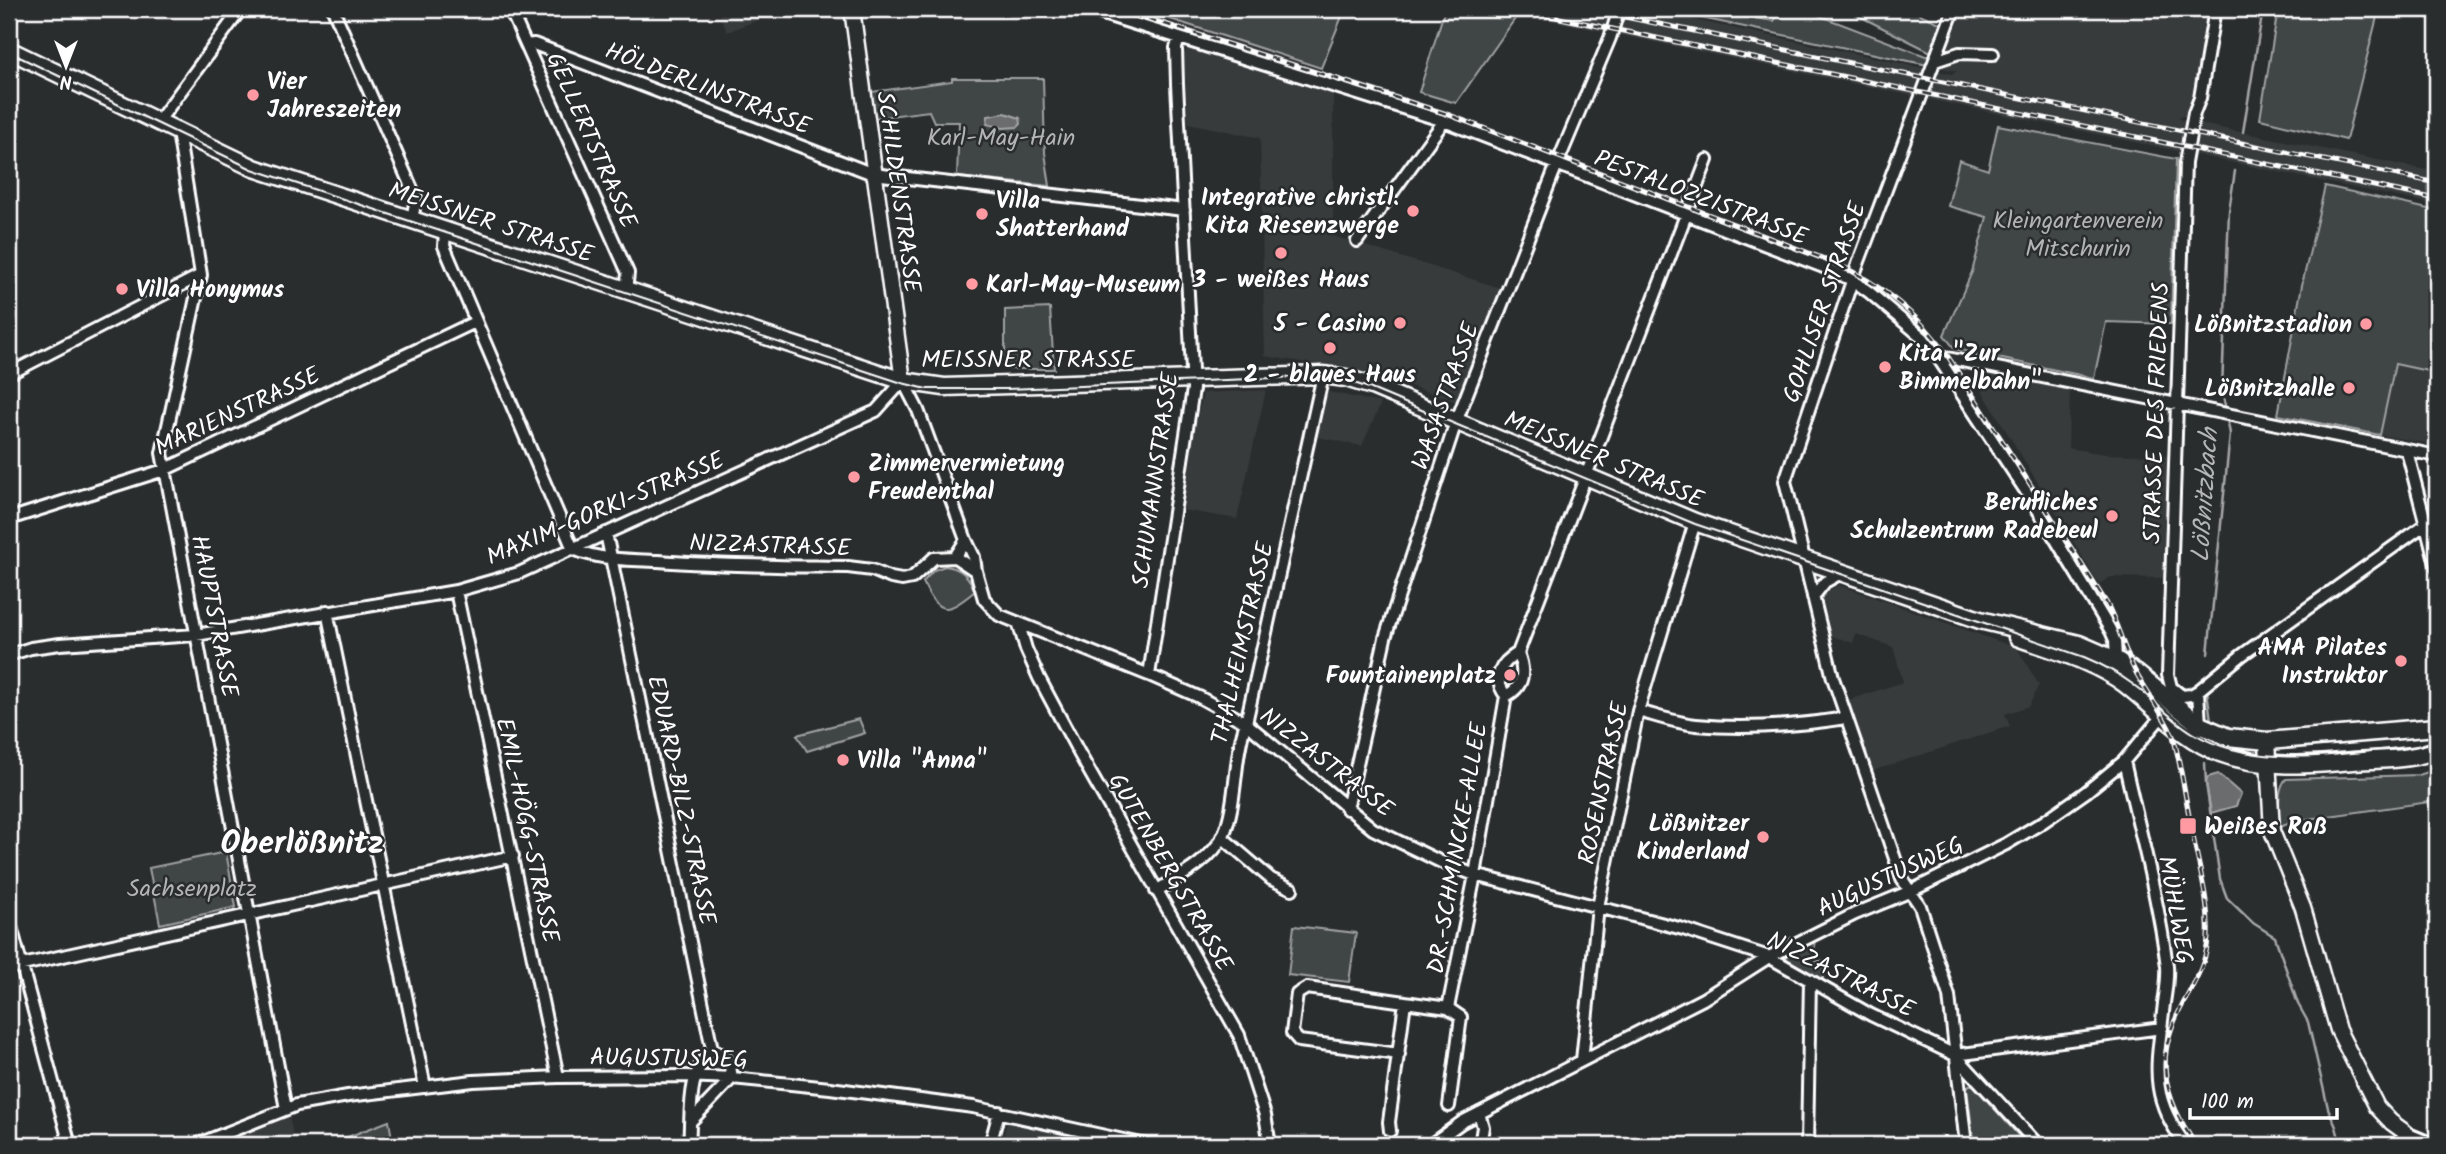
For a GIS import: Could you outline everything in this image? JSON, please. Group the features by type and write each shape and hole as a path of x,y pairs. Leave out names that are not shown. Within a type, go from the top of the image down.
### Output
{"main road":[{"name":"MEISSNER STRASSE","path":"9,50 261,170 903,381 927,386 953,387 1323,374 1346,378 1372,386 1695,522 1980,620 2079,644 2116,660 2200,725 2228,737 2267,741 2437,727"},
{"name":"MEISSNER STRASSE","path":"1980,620 2105,672 2206,747 2233,758 2268,764 2304,765 2418,756 2437,749"}],"street":[{"path":"158,122 241,9"},
{"path":"333,9 416,198 412,220"},
{"name":"GELLERTSTRASSE","path":"510,9 628,273 626,290"},
{"name":"SCHILDENSTRASSE","path":"852,9 903,381"},
{"name":"PESTALOZZISTRASSE","path":"1087,9 1444,121 1821,265 1852,280 1907,323 1937,356 2035,505 2111,631 2115,640 2116,660"},
{"name":"WASASTRASSE","path":"1347,809 1385,638 1456,422 1610,38 1619,9"},
{"name":"GOHLISER STRASSE","path":"1954,9 1852,280 1786,481 1833,678 1902,879 1920,905 1949,996 1966,1145"},
{"name":"STRASSE DES FRIEDENS","path":"2198,691 2186,696 2177,693 2171,687 2168,676 2185,163 2194,113 2200,99 2215,9"},
{"name":"SCHUMANNSTRASSE","path":"1149,676 1193,389 1176,48 1179,38"},
{"name":"HÖLDERLINSTRASSE","path":"526,45 534,44 873,174 1184,210"},
{"path":"1935,61 1959,53 1993,54"},
{"path":"1357,241 1444,121"},
{"name":"HAUPTSTRASSE","path":"178,132 201,275 162,453 286,1109"},
{"name":"DR.-SCHMINCKE-ALLEE","path":"1448,1008 1475,875 1506,696 1498,684 1499,672 1505,660 1518,653 1707,159"},
{"path":"445,232 444,246 573,549"},
{"path":"9,374 201,275"},
{"name":"MARIENSTRASSE","path":"9,519 164,470 475,321"},
{"path":"1937,356 2437,456"},
{"name":"THALHEIMSTRASSE","path":"1156,891 1202,860 1222,837 1229,814 1240,739 1246,723 1323,374"},
{"path":"903,381 919,410 974,557 976,571"},
{"name":"MAXIM-GORKI-STRASSE","path":"9,655 31,648 60,644 197,635 456,591 519,573 876,411 903,381"},
{"path":"2407,451 2437,568"},
{"path":"2200,725 2198,691 2242,655 2437,516"},
{"name":"ROSENSTRASSE","path":"1582,1060 1598,907 1638,711 1695,522"},
{"name":"EDUARD-BILZ-STRASSE","path":"606,533 712,1049"},
{"path":"966,540 956,557 976,571"},
{"name":"NIZZASTRASSE","path":"573,549 612,558 698,564 848,567 872,570 902,580 912,578 934,558 956,557"},
{"name":"NIZZASTRASSE","path":"976,571 984,599 999,615 1199,697 1246,723 1373,829 1441,862 1475,875 1683,929 1769,957 1871,1015 1955,1055"},
{"path":"1813,597 1825,582 1841,573"},
{"name":"EMIL-HÖGG-STRASSE","path":"456,591 558,1077"},
{"path":"327,611 425,1087"},
{"name":"GUTENBERGSTRASSE","path":"1019,625 1039,678 1239,1035 1265,1115 1270,1145"},
{"name":"DR.-SCHMINCKE-ALLEE","path":"1506,696 1517,688 1522,679 1523,666 1518,653"},
{"path":"1638,711 1693,725 1747,728 1793,727 1846,718"},
{"name":"AUGUSTUSWEG","path":"1430,1145 1479,1112 1703,999 1769,957 2006,844 2086,792 2124,761 2162,716"},
{"path":"2267,741 2272,831 2302,908 2338,1030 2377,1107 2409,1139 2435,1145"},
{"name":"MÜHLWEG","path":"2124,761 2162,927 2168,974 2156,1060 2158,1091 2172,1128 2186,1145"},
{"path":"1222,837 1271,878 1292,889"},
{"path":"9,968 513,856"},
{"path":"9,919 70,1145"},
{"path":"1807,1145 1810,980"},
{"path":"1399,1054 1299,1041 1292,1033 1297,994 1307,988 1448,1008 1461,1017 1449,1107"},
{"path":"1390,1130 1405,1002"},
{"path":"1955,1055 2162,1028"},
{"path":"689,1145 694,1076 702,1060 712,1049 723,1054 730,1063 732,1078 691,1121"},
{"path":"1955,1055 2038,1145"},
{"name":"AUGUSTUSWEG","path":"195,1145 286,1109 348,1096 473,1081 694,1076 830,1088 999,1112 1146,1145"},
{"path":"990,1145 999,1112"},
{"path":"1479,1112 1483,1127 1480,1145"}],"shaded area":[{"path":"717,9 786,9 727,32"},
{"path":"1495,9 1642,9 1952,74 1957,71 1928,65 1950,9 2208,9 2188,117 2179,116 2181,120 2437,172 2437,205"},
{"path":"1188,49 1333,95 1333,236 1501,288 1456,402 1380,375 1265,356 1260,138 1188,123 1184,54"},
{"path":"1005,113 1020,118 1021,124 1018,127 1003,128 987,124 988,116"},
{"path":"2395,364 2437,373 2437,445 2380,435"},
{"name":"Berufliches Schulzentrum Radebeul","path":"1970,371 2070,391 2068,448 2105,454 2167,456 2164,578 2111,577 2099,584"},
{"path":"1266,390 1237,519 1182,510 1203,393"},
{"path":"1329,392 1381,403 1362,446 1318,437 1325,395"},
{"path":"1839,585 2017,648 2039,685 2029,706 2005,714 2010,726 1872,771 1848,700 1903,682 1893,647 1856,634 1853,643 1829,635 1820,604 1824,593"},
{"path":"2218,774 2241,794 2236,806 2211,813 2206,783 2208,777"},
{"path":"289,1115 295,1145 213,1145 262,1127"},
{"path":"1008,1119 1119,1145 1001,1145"}],"green space":[{"path":"1150,9 1345,9 1321,68 1149,12"},
{"path":"1434,9 1495,9 1519,13 1456,103 1419,92 1444,12"},
{"path":"1658,9 1697,9 1774,21 1782,9 1802,9 1931,58 1928,65"},
{"path":"1845,9 1909,9 1944,25 1933,53"},
{"path":"2278,9 2379,9 2346,140 2260,119"},
{"name":"Karl-May-Hain","path":"952,78 1043,78 1045,153 1050,186 957,177 959,122 934,122 929,111 874,118 871,92 952,81"},
{"name":"Kleingartenverein Mitschurin","path":"1998,125 2176,159 2171,324 2106,322 2094,378 1955,349 1944,335 1972,272 1987,217 1948,206 1959,160 1988,170"},
{"name":"Lößnitzstadion","path":"2325,186 2437,211 2437,373 2395,364 2380,435 2278,415 2302,285"},
{"path":"1050,308 1054,369 1005,369 1005,310"},
{"path":"945,566 964,574 975,591 957,604 944,608 934,601 923,582 934,570"},
{"path":"859,719 865,733 807,751 797,735"},
{"path":"2428,772 2437,791 2437,801 2300,820 2279,827 2280,795 2286,779 2419,775"},
{"name":"Sachsenplatz","path":"226,852 236,907 160,924 149,868"},
{"path":"1294,926 1356,933 1349,982 1288,975"},
{"path":"1814,939 1816,961 1823,961 1823,980 1787,961 1786,954"},
{"path":"1973,1085 2027,1145 1974,1145 1967,1088"},
{"path":"389,1121 393,1145 327,1145"}],"waterway":[{"name":"Lößnitzbach","path":"2243,132 2263,9"},
{"name":"Lößnitzbach","path":"2226,411 2222,389 2229,211 2235,171"},
{"name":"Lößnitzbach","path":"2208,654 2230,434 2227,417"},
{"name":"Lößnitzbach","path":"2207,691 2211,721"},
{"name":"Lößnitzbach","path":"2205,763 2220,879 2227,898 2253,923 2275,937 2298,1004 2308,1022 2328,1108 2341,1145"}],"tram line":[{"path":"9,52 252,169 902,383 927,389 1006,389 1322,376 1345,380 1695,524 2084,657 2120,675 2193,733 2218,745 2274,756 2303,756 2437,742"}],"railway":[{"path":"1118,9 1447,114 1835,263 1884,291 1913,315 1949,358 2106,602 2134,669 2173,736 2206,899 2208,937 2202,964 2173,1025 2165,1060 2166,1077 2176,1111 2196,1145"},
{"path":"1516,9 2437,199"},
{"path":"1586,9 2437,183"}],"place":[{"name":"Vier Jahreszeiten","path":"253,95"},
{"name":"Integrative christl. Kita Riesenzwerge","path":"1413,211"},
{"name":"Villa Shatterhand","path":"982,214"},
{"name":"3 - weißes Haus","path":"1281,253"},
{"name":"Karl-May-Museum","path":"972,284"},
{"name":"Villa Honymus","path":"122,289"},
{"name":"5 - Casino","path":"1400,323"},
{"name":"Lößnitzstadion","path":"2366,324"},
{"name":"2 - blaues Haus","path":"1330,348"},
{"name":"Kita \"Zur Bimmelbahn\"","path":"1885,367"},
{"name":"Lößnitzhalle","path":"2349,388"},
{"name":"Zimmervermietung Freudenthal","path":"854,477"},
{"name":"Berufliches Schulzentrum Radebeul","path":"2112,516"},
{"name":"AMA Pilates Instruktor","path":"2401,661"},
{"name":"Fountainenplatz","path":"1510,675"},
{"name":"Villa \"Anna\"","path":"843,760"},
{"name":"Weißes Roß","path":"2188,826"},
{"name":"Lößnitzer Kinderland","path":"1763,837"}],"district":[{"name":"Oberlößnitz","path":"302,842"}]}
